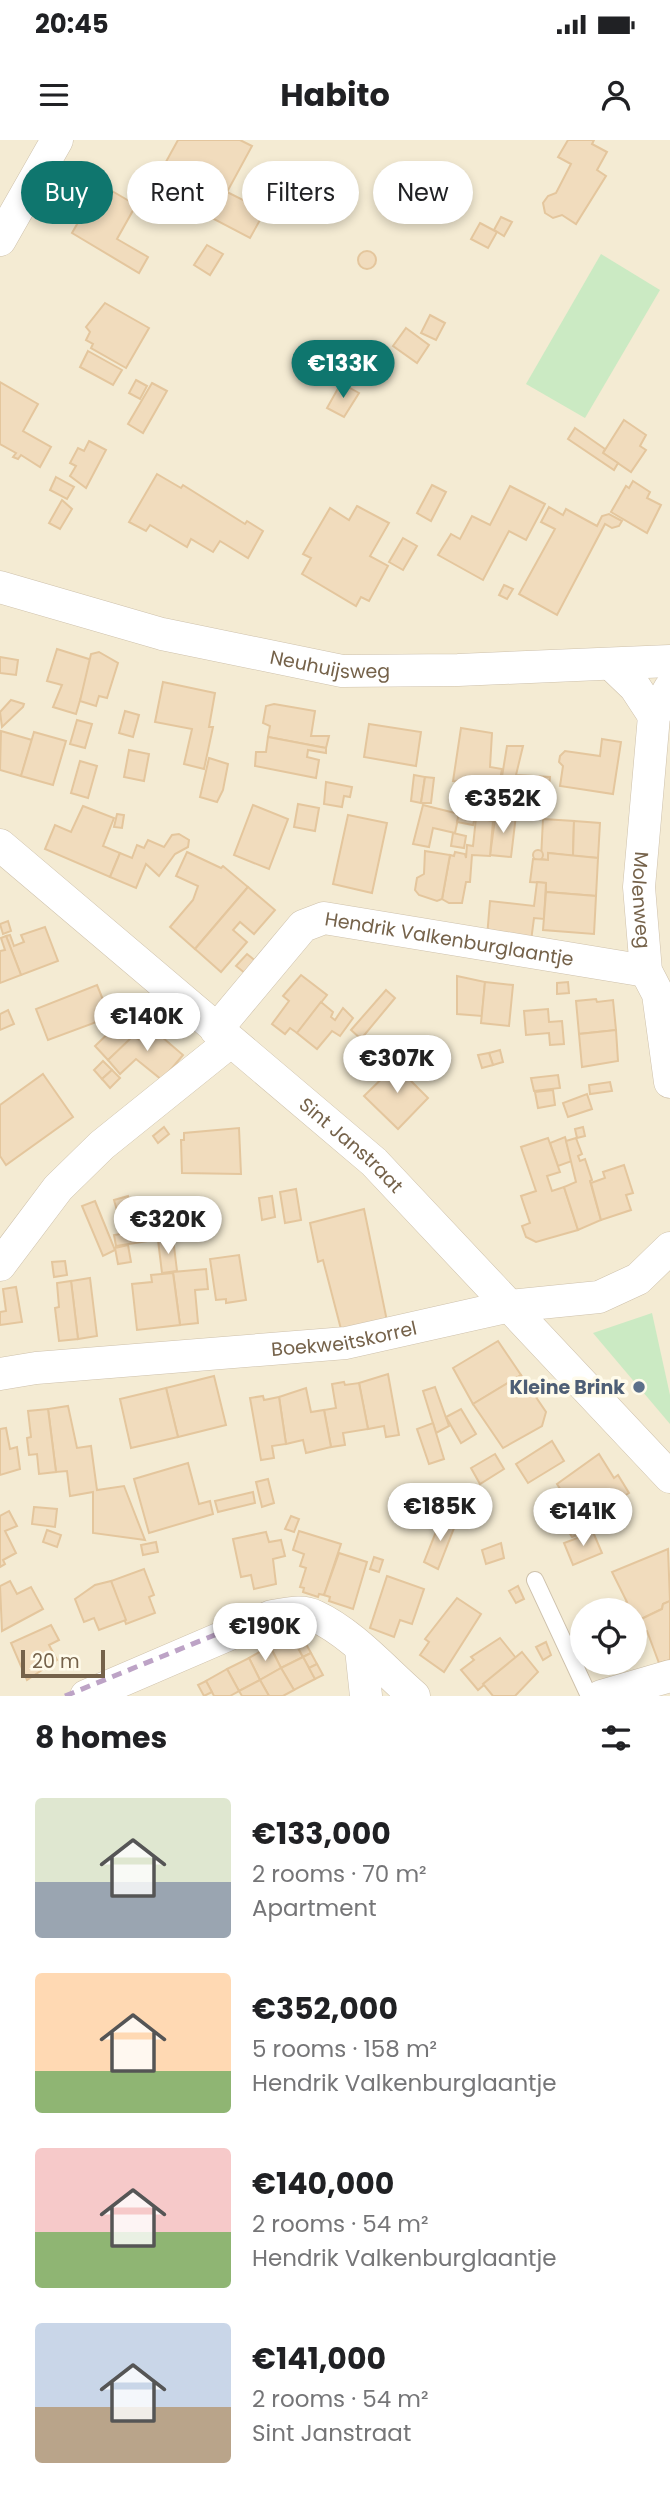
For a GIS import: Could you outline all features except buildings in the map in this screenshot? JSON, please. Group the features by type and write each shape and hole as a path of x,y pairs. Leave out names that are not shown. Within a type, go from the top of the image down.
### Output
{"street":[{"path":"0,240 57,140"},
{"name":"Neuhuijsweg","path":"0,587 162,634 342,671 670,661"},
{"path":"611,664 635,687 654,716"},
{"name":"Molenweg","path":"670,688 654,716 639,887 658,987 670,1082"},
{"name":"Sint Janstraat","path":"0,845 374,1162 670,1477"},
{"name":"Hendrik Valkenburglaantje","path":"0,1265 58,1188 223,1036 303,926 324,918 658,987"},
{"name":"Boekweitskorrel","path":"0,1374 36,1368 346,1343 509,1306 598,1297 638,1279 670,1248"},
{"path":"86,1696 272,1616 294,1612 314,1615 361,1649 414,1696"},
{"path":"361,1649 366,1696"},
{"path":"601,1696 670,1676"}],"lane":[{"path":"535,1580 589,1696"}],"shaded area":[{"path":"0,140 670,140 670,1696 0,1696"}],"green space":[{"path":"601,254 660,290 585,418 526,384"},
{"path":"652,1313 670,1395 670,1424 593,1333"}],"railway":[{"path":"65,1696 249,1621"}],"place":[{"name":"Kleine Brink","path":"639,1387"}]}
